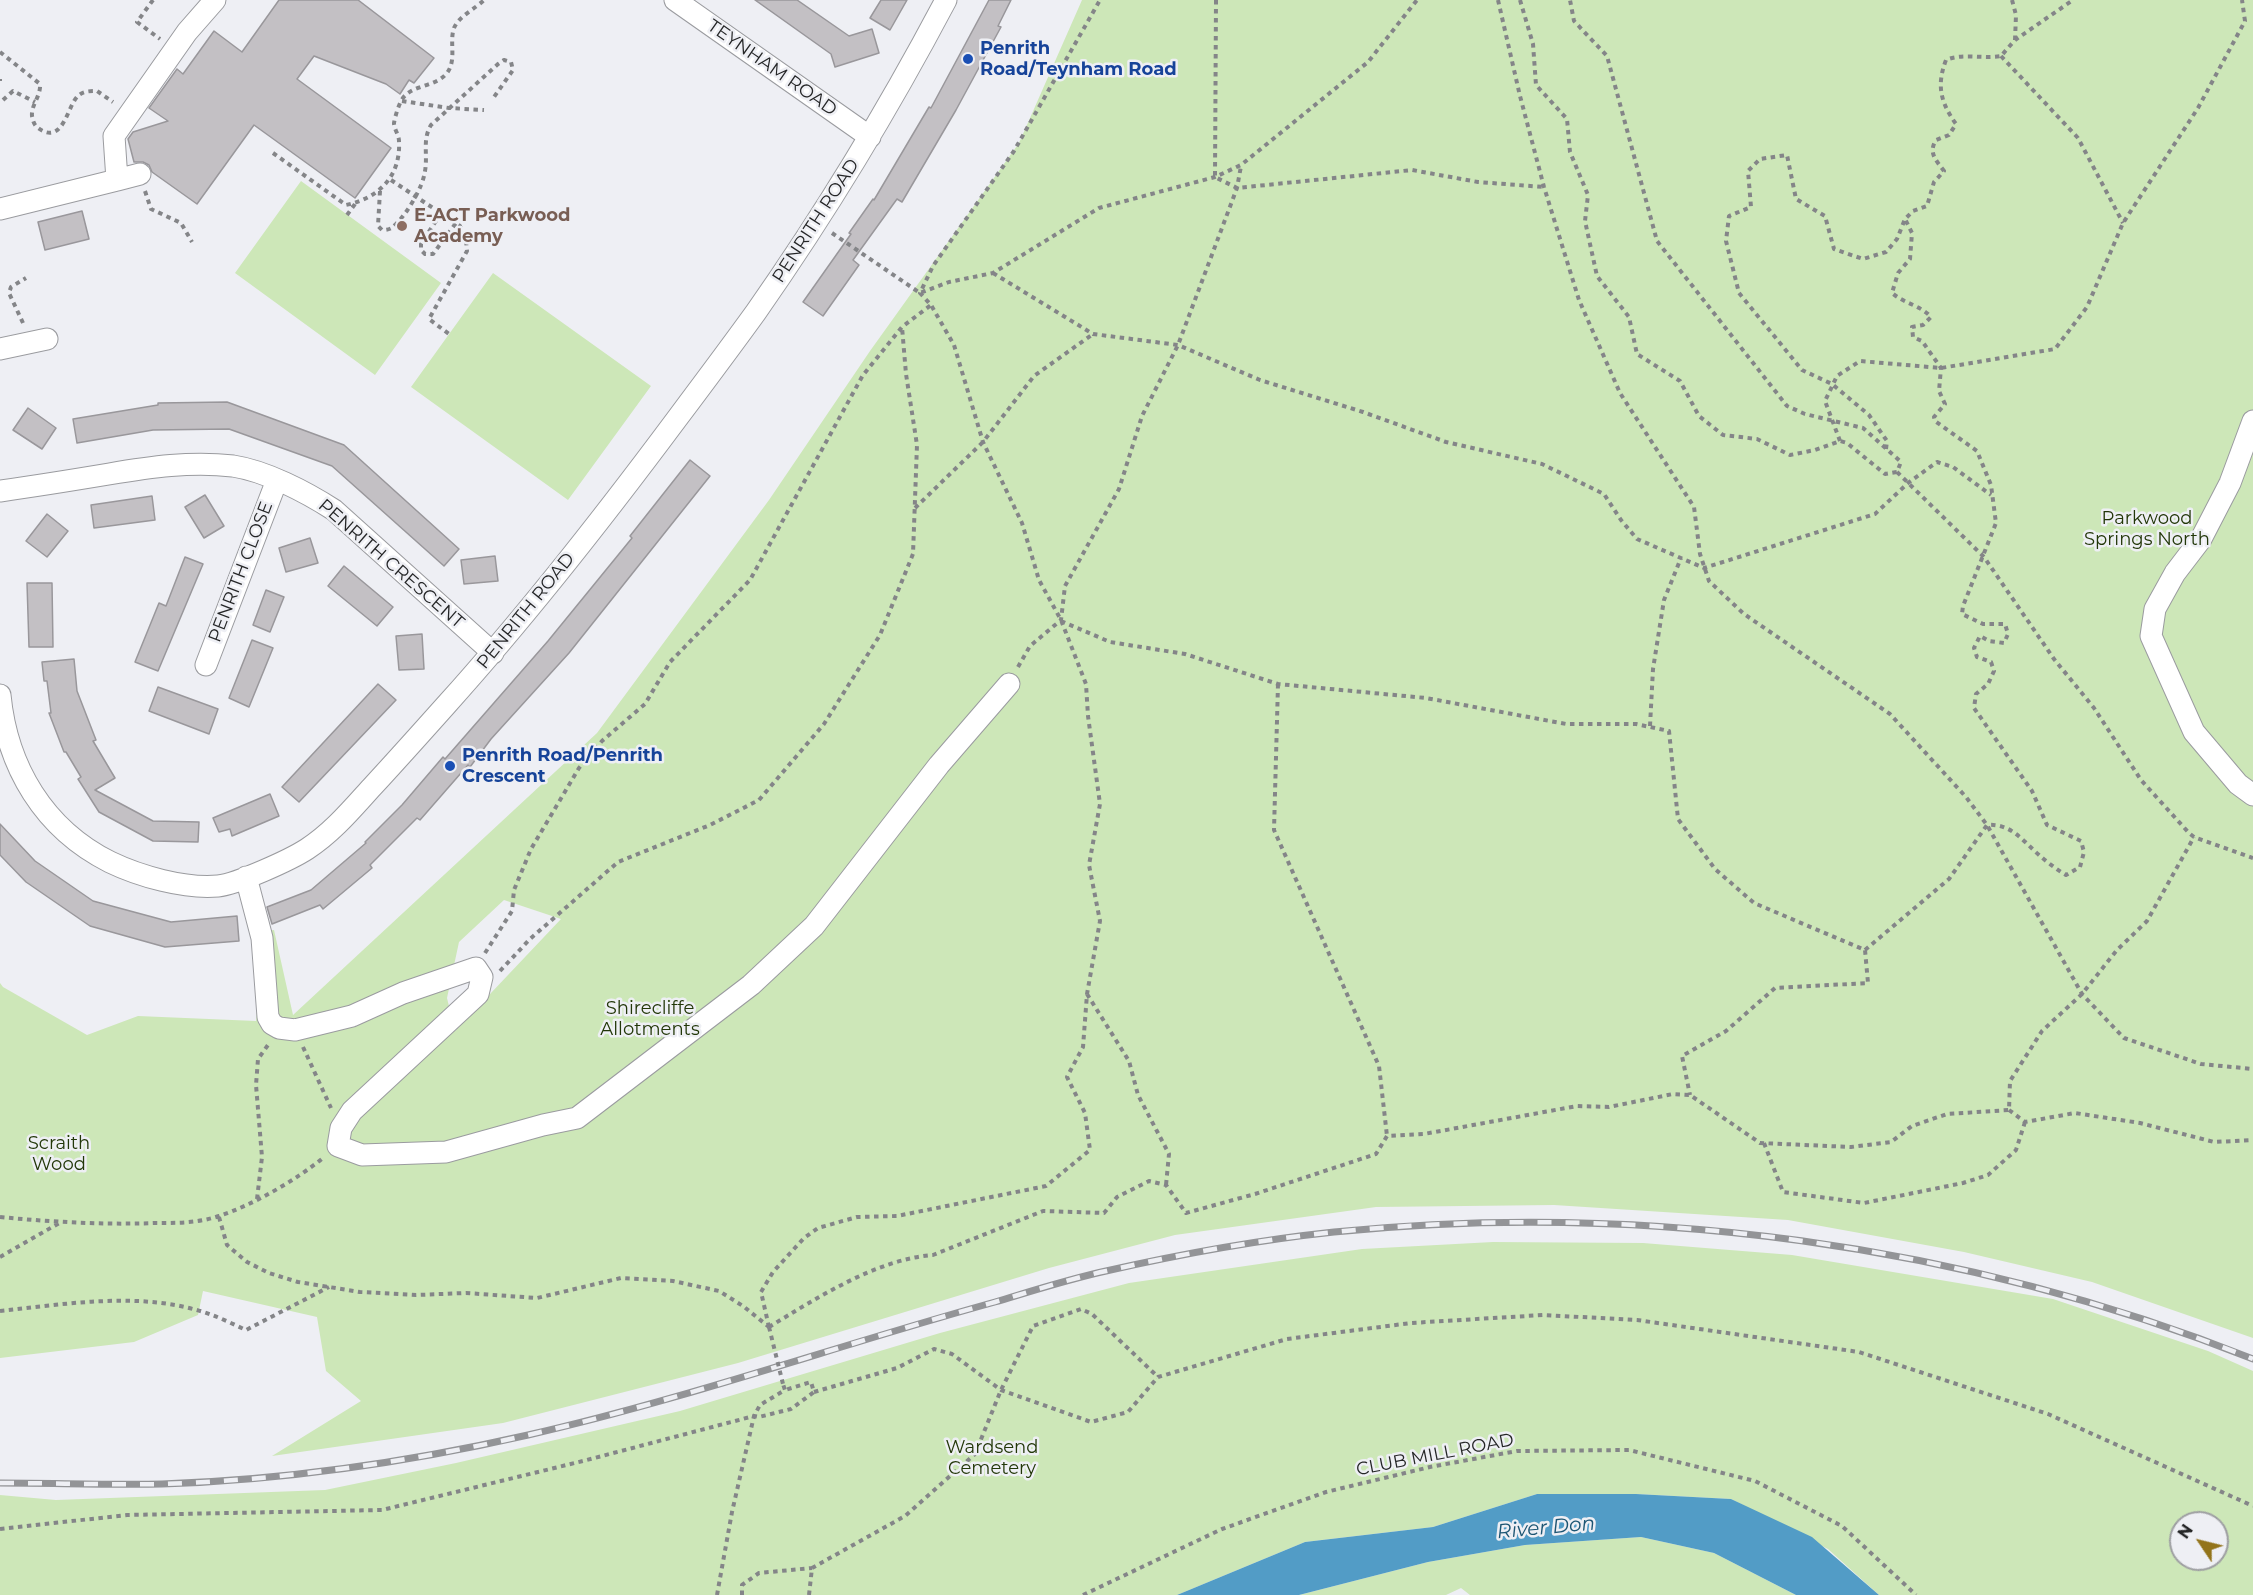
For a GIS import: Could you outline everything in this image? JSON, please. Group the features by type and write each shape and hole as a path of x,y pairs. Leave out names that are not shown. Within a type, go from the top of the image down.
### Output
{"street":[{"path":"117,180 114,136 175,50 215,0"},
{"name":"TEYNHAM ROAD","path":"675,0 870,137"},
{"name":"PENRITH ROAD","path":"0,696 3,724 15,759 33,796 61,828 92,853 133,873 184,884 220,886 273,866 309,848 347,814 493,653 645,462 756,313 816,223 907,74 946,0"},
{"path":"0,209 117,180 141,178"},
{"path":"0,349 47,339"},
{"path":"2253,421 2230,483 2201,539 2175,573 2155,609 2151,636 2194,732 2238,784 2253,795"},
{"name":"PENRITH CRESCENT","path":"0,491 158,466 195,464 235,466 304,491 334,510 493,653"},
{"name":"PENRITH CLOSE","path":"206,665 277,480"},
{"path":"246,877 262,938 267,1017 272,1024 287,1029 352,1016 403,993 476,968 482,977 478,994 352,1112 339,1137 362,1155 446,1152 577,1118 751,985 814,926 939,765 1009,684"}],"path":[{"path":"153,0 137,22 175,50"},
{"path":"273,153 346,205 380,191 391,180 398,165 399,139 394,124 401,101 409,91 437,81 447,73 452,62 452,37 455,26 462,17 484,0"},
{"path":"920,293 933,266 1014,151 1100,0"},
{"path":"1215,177 1216,0"},
{"path":"920,293 949,282 993,273 1099,208 1215,177 1241,165 1368,62 1417,0"},
{"path":"1498,0 1544,187 1579,300 1620,393 1694,507 1708,581 1744,614 1890,714 1966,797 1987,825 2082,994 2124,1038 2201,1064 2253,1069"},
{"path":"1520,0 1533,44 1536,85 1567,119 1570,152 1588,195 1585,221 1597,276 1629,317 1637,354 1680,381 1699,416 1723,435 1757,439 1790,455 1815,450 1840,441 1847,443 1885,474 1896,472"},
{"path":"1570,0 1574,21 1607,56 1657,241 1787,406 1805,414 1863,428 1901,462 1896,472"},
{"path":"2012,0 2016,15 2015,40"},
{"path":"1887,449 1887,441 1869,414 1832,384 1802,370 1740,293 1726,241 1729,216 1751,207 1748,171 1760,159 1787,155 1796,199 1825,216 1834,249 1863,259 1886,252 1897,239 1905,219 1913,212 1927,206 1934,182 1944,171 1932,155 1932,146 1936,140 1949,135 1956,124 1941,97 1942,69 1946,60 1954,57 2001,56 2015,40 2073,0"},
{"path":"1840,441 1825,401 1837,376 1860,361 1941,368 2055,349 2087,307 2123,223 2198,108 2245,21 2242,0"},
{"path":"0,52 40,84 40,91 32,110 34,125 40,130 48,132 62,126 67,120 73,102 78,96 91,91 97,91 130,114"},
{"path":"2001,56 2078,138 2123,223"},
{"path":"380,191 378,226 382,230 394,227 420,189 425,172 426,134 431,125 498,64 504,60 511,62 513,70 494,97"},
{"path":"3,100 13,91 35,102"},
{"path":"401,101 484,110"},
{"path":"1009,684 1030,646 1061,620 1065,586 1119,489 1142,416 1178,345 1237,188 1241,165"},
{"path":"1215,177 1237,188 1412,170 1478,182 1544,187"},
{"path":"141,178 151,209 181,223 192,242"},
{"path":"391,180 460,226 466,240 467,251 429,319 449,334"},
{"path":"347,215 355,203"},
{"path":"441,213 421,244 421,250 425,254 433,254 456,223"},
{"path":"1865,950 1948,879 1987,825 1995,824 2016,832 2037,854 2066,875 2080,867 2084,852 2081,841 2047,825 2032,791 1974,708 1976,694 1988,684 1994,672 1991,662 1977,657 1974,648 1980,636 1989,641 2004,643 2008,634 2005,624 1983,624 1962,614 1962,606 1996,523 1991,485 1977,451 1935,422 1934,417 1945,404 1939,391 1941,368 1922,341 1913,337 1912,327 1923,325 1931,317 1924,309 1901,301 1892,293 1898,273 1910,259 1912,233 1905,219"},
{"path":"785,1390 761,1292 773,1272 804,1238 818,1228 857,1217 897,1216 1046,1186 1090,1150 1085,1113 1067,1077 1083,1047 1088,994 1100,921 1089,865 1100,804 1086,684 1061,620 1039,580 1022,523 983,442 954,345 931,305 920,293 816,223"},
{"path":"993,273 1093,334 1178,345 1260,380 1363,412 1446,442 1542,464 1604,494 1637,539 1704,568 1875,514 1908,483 1937,462 1953,467 1992,496"},
{"path":"21,332 24,327 9,293 11,287 26,278"},
{"path":"476,968 512,911 514,890 531,849 579,768 602,741 645,704 670,662 750,580 863,375 902,327 931,305"},
{"path":"478,994 530,939 618,862 710,825 759,800 824,724 880,635 913,554 917,446 906,374 902,327"},
{"path":"915,508 983,442 1034,376 1093,334"},
{"path":"1896,472 1984,557 2054,659 2094,708 2141,780 2194,837 2253,858"},
{"path":"1650,726 1653,669 1664,600 1681,558"},
{"path":"1061,620 1110,642 1185,654 1278,684 1426,698 1566,724 1650,726 1669,731 1678,819 1715,869 1754,903 1865,950"},
{"path":"1088,994 1129,1061 1138,1095 1169,1154 1166,1185 1186,1213 1255,1194 1376,1154 1387,1136 1379,1066 1274,830 1278,684"},
{"path":"2009,1110 2010,1081 2042,1031 2082,994 2117,950 2147,921 2194,837"},
{"path":"1690,1095 1682,1056 1726,1031 1775,988 1868,983 1865,950"},
{"path":"0,1217 109,1225 189,1222 219,1217 257,1199 312,1167 339,1137 287,1029 258,1059 256,1085 262,1156 257,1199"},
{"path":"1387,1136 1424,1134 1577,1106 1609,1107 1673,1094 1690,1095 1760,1143 1851,1147 1891,1142 1912,1126 1947,1114 2009,1110 2025,1122 2076,1113 2140,1124 2214,1142 2253,1140"},
{"path":"1764,1143 1783,1192 1864,1203 1963,1183 1988,1175 2016,1150 2025,1122"},
{"path":"769,1327 842,1283 915,1256 933,1254 1043,1210 1104,1213 1117,1197 1149,1181 1166,1185"},
{"path":"219,1217 227,1245 247,1262 270,1273 298,1282 360,1292 416,1295 466,1293 537,1298 621,1278 673,1281 719,1291 743,1306 769,1327"},
{"path":"0,1257 62,1222"},
{"path":"0,1311 98,1301 162,1303 211,1314 246,1330 329,1287"},
{"path":"742,1595 742,1585 759,1573 812,1568 905,1516 975,1454 1001,1390 1033,1326 1081,1309 1092,1314 1158,1377"},
{"path":"0,1529 127,1515 382,1510 754,1416 759,1418 791,1409 814,1392 897,1368 934,1349 952,1354 1001,1390 1091,1422 1128,1412 1158,1377 1287,1339 1411,1323 1543,1315 1637,1320 1859,1352 2048,1414 2253,1506"},
{"path":"717,1595 732,1512 754,1416 760,1405 785,1390 812,1382 814,1392"},
{"name":"CLUB MILL ROAD","path":"1083,1595 1222,1528 1326,1492 1430,1467 1517,1451 1629,1450 1755,1481 1842,1526 1916,1595"},
{"path":"809,1595 812,1568"}],"green space":[{"path":"1082,0 2253,0 2253,1338 2092,1282 1964,1252 1788,1220 1554,1205 1376,1207 1175,1235 1049,1268 738,1363 503,1423 272,1456 361,1401 326,1371 317,1317 203,1291 198,1315 134,1342 0,1358 0,983 3,987 87,1035 138,1016 256,1021 266,931 274,930 293,1015 597,733 769,500 870,351 1019,143","holes":["504,900 561,919 455,1031 447,998 459,942"]},
{"path":"301,181 441,283 375,375 235,273"},
{"path":"493,273 651,386 568,500 411,387"},
{"name":"Wardsend Cemetery","path":"1493,1242 1643,1243 1792,1255 2053,1299 2208,1351 2253,1371 2253,1595 1879,1595 1828,1549 1731,1499 1636,1494 1537,1494 1433,1527 1305,1542 1177,1595 0,1595 0,1495 56,1500 325,1490 456,1463 680,1411 940,1333 1129,1283 1362,1249"},
{"path":"1641,1537 1714,1553 1796,1595 1470,1595 1461,1588 1446,1595 1299,1595 1428,1562 1525,1545"}],"water":[{"name":"River Don","path":"1537,1494 1636,1494 1731,1499 1812,1537 1879,1595 1796,1595 1714,1553 1641,1537 1525,1545 1428,1562 1299,1595 1177,1595 1305,1542 1433,1527"}],"building":[{"path":"279,0 358,0 434,58 414,83 409,80 400,94 386,84 314,56 297,79 391,148 355,198 254,125 197,204 152,172 149,165 134,162 128,139 133,132 168,121 149,108 177,69 183,74 214,31 242,52"},
{"path":"755,0 797,0 849,36 872,29 879,53 835,67 831,54"},
{"path":"881,0 907,0 890,30 870,18"},
{"path":"989,0 1011,0 998,26 1001,27 902,202 897,199 853,260 859,265 823,316 803,302 874,200 929,107 931,108"},
{"path":"82,211 89,239 45,250 38,222"},
{"path":"227,402 344,445 459,549 444,566 332,466 229,429 153,430 77,443 73,419 158,405 158,403"},
{"path":"28,408 56,428 42,449 13,430"},
{"path":"690,460 710,476 569,653 491,739 470,767 468,765 420,820 417,818 370,865 372,868 323,909 320,905 272,924 267,907 311,890 366,843 443,757 445,759 548,641 632,538 630,536"},
{"path":"205,495 224,526 204,538 185,507"},
{"path":"152,496 155,520 94,528 91,505"},
{"path":"47,514 68,531 47,557 26,541"},
{"path":"310,538 318,563 286,572 279,548"},
{"path":"495,556 498,581 464,584 461,560"},
{"path":"185,557 203,564 158,671 135,662 159,603 166,606"},
{"path":"344,566 393,607 377,626 328,586"},
{"path":"27,583 52,583 53,647 29,647"},
{"path":"266,590 284,597 270,632 253,625"},
{"path":"422,634 424,669 399,670 396,636"},
{"path":"252,640 273,648 249,707 229,698"},
{"path":"74,659 77,691 96,740 93,741 115,778 95,790 153,821 199,822 198,842 153,841 99,812 78,779 81,777 64,752 49,713 51,713 47,681 44,681 42,662"},
{"path":"378,684 396,700 299,802 282,787"},
{"path":"158,687 218,709 209,734 149,711"},
{"path":"270,794 279,816 232,836 230,829 219,832 213,818"},
{"path":"0,824 35,861 93,901 171,922 237,916 239,941 165,947 90,926 26,882 0,855"}],"railway":[{"path":"0,1483 208,1482 346,1468 483,1445 646,1405 1050,1285 1106,1271 1191,1253 1277,1239 1334,1232 1451,1224 1568,1223 1685,1228 1801,1241 1917,1260 2031,1286 2143,1319 2253,1359"}],"place":[{"name":"Penrith Road/Teynham Road","path":"968,59"},
{"name":"E-ACT Parkwood Academy","path":"402,226"},
{"name":"Penrith Road/Penrith Crescent","path":"450,766"}],"park label":[{"name":"Parkwood Springs North","path":"2147,529"},
{"name":"Shirecliffe Allotments","path":"650,1019"},
{"name":"Scraith Wood","path":"59,1154"}]}
